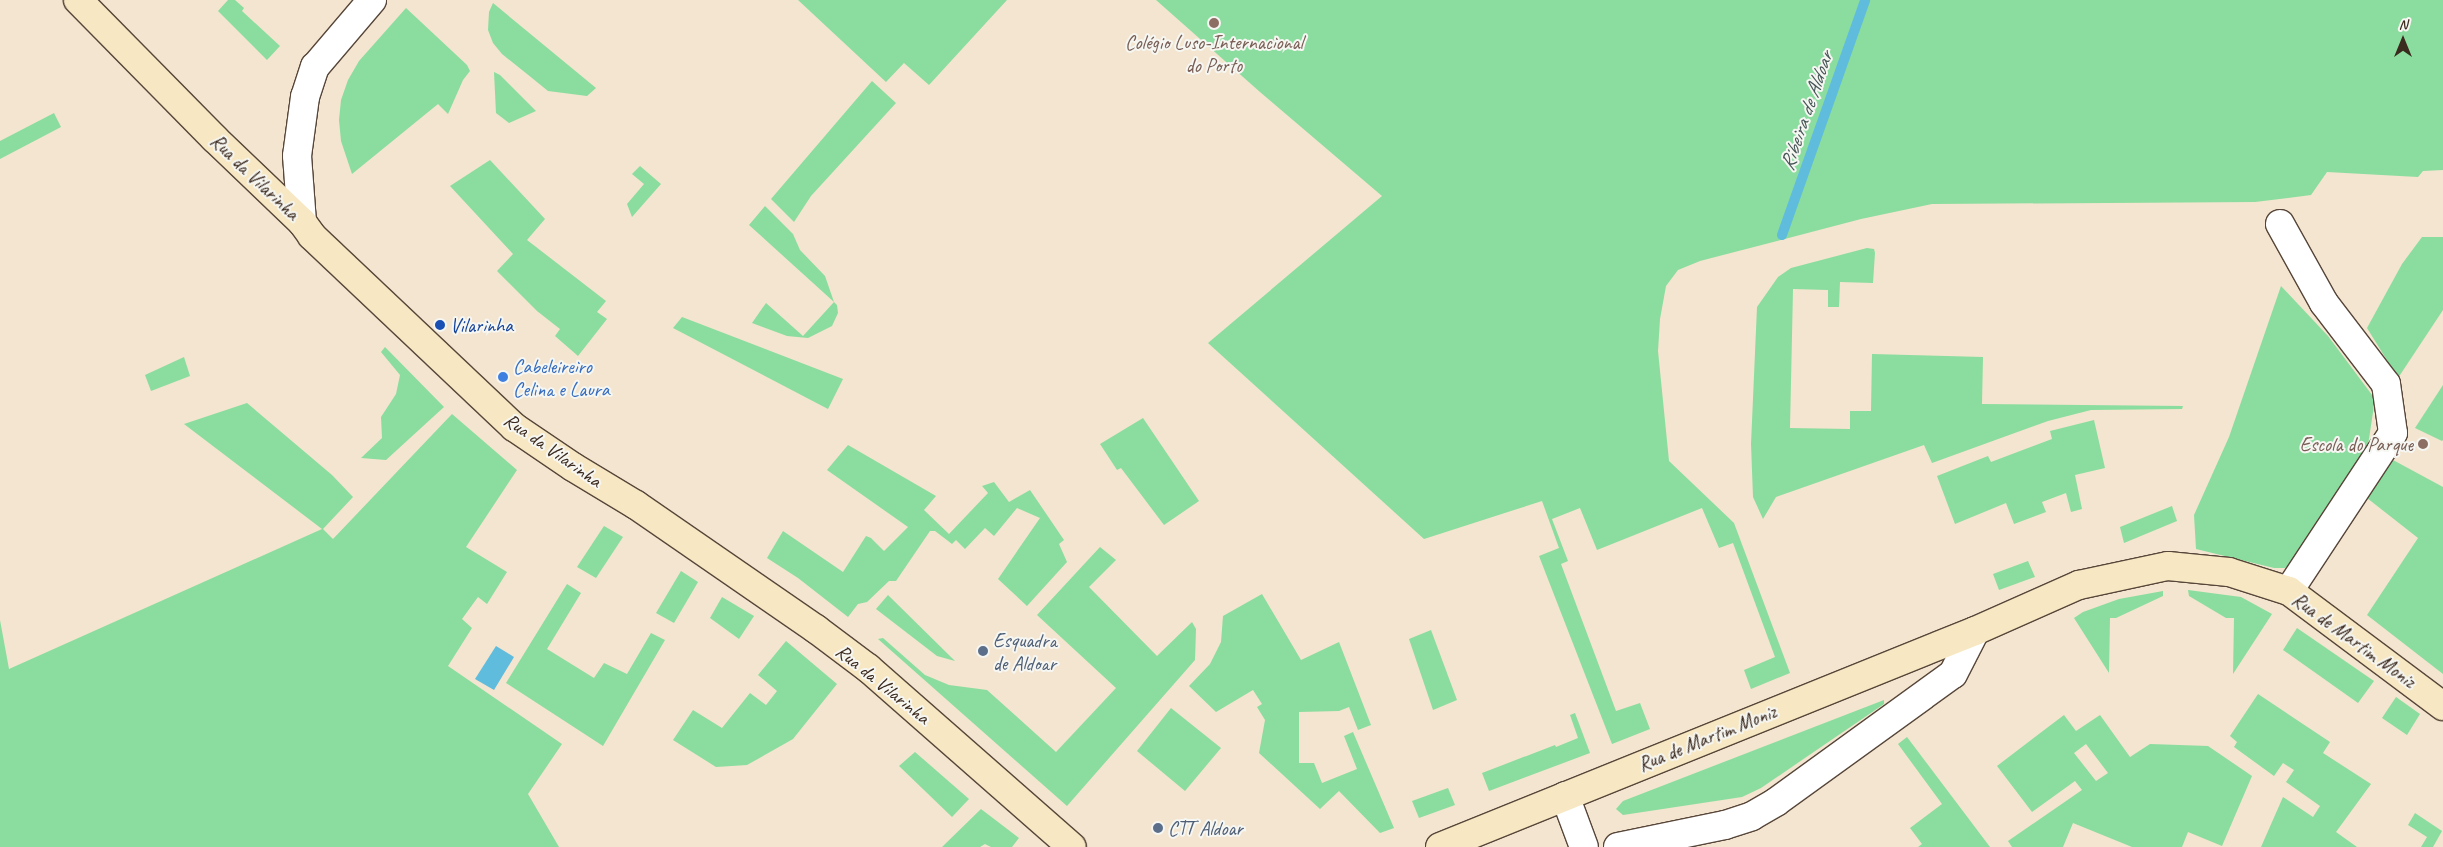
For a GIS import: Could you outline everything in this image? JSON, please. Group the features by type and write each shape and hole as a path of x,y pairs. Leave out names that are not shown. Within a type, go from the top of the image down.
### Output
{"main road":[{"name":"Rua da Vilarinha","path":"78,0 214,138 302,222 312,236 514,427 573,467 636,505 816,629 868,668 1072,847"},
{"name":"Rua de Martim Moniz","path":"1440,847 1975,631 2079,585 2168,566 2229,572 2290,591 2443,706"}],"street":[{"path":"302,222 297,156 300,128 312,75 315,67 372,0"},
{"path":"2280,224 2324,303 2386,384 2394,433 2290,591"},
{"path":"1618,847 1726,825 1752,816 1776,802 1953,674 1975,631"},
{"path":"1565,796 1584,847"}],"green space":[{"path":"228,0 235,0 244,8 242,11 280,46 267,60 218,11"},
{"path":"798,0 1007,0 929,85 904,63 886,82"},
{"path":"1156,0 2443,0 2443,170 2423,171 2418,177 2327,172 2311,195 2255,202 1932,204 1861,219 1700,261 1678,270 1666,286 1660,319 1658,351 1669,461 1734,523 1790,673 1751,689 1744,670 1775,657 1733,543 1719,548 1702,508 1597,550 1580,508 1552,519 1568,561 1561,564 1616,711 1640,703 1650,729 1612,744 1539,556 1559,548 1542,501 1424,539 1208,343 1382,196"},
{"path":"493,3 596,88 587,96 548,91 502,54 493,43 488,30 489,12"},
{"path":"406,8 467,65 470,71 463,80 448,114 438,104 352,174 341,141 339,120 341,100 348,80 359,61"},
{"path":"494,72 500,75 536,111 509,123 496,113"},
{"path":"872,81 896,103 811,196 794,222 771,199"},
{"path":"54,113 61,127 0,159 0,141"},
{"path":"490,160 545,219 527,240 606,301 597,312 607,319 578,356 555,336 560,329 537,311 497,271 513,254 450,186"},
{"path":"640,166 661,184 632,217 627,204 644,184 632,174"},
{"path":"765,206 793,234 800,250 825,276 834,302 749,225"},
{"path":"2422,237 2443,237 2443,310 2398,378 2367,328 2402,264"},
{"path":"1867,248 1874,249 1875,253 1873,283 1840,282 1839,307 1828,307 1828,290 1793,289 1790,428 1850,429 1850,411 1871,411 1872,354 1983,357 1982,404 2183,406 2182,409 2091,410 2048,421 1932,463 1924,445 1776,497 1763,519 1753,497 1751,444 1757,307 1778,277 1791,268"},
{"path":"2281,286 2328,336 2375,399 2367,452 2295,561 2285,568 2274,568 2196,549 2194,515 2229,437"},
{"path":"834,302 837,305 838,313 832,326 808,338 787,336 752,323 766,303 803,336"},
{"path":"682,317 843,379 828,409 673,328"},
{"path":"385,347 444,407 386,460 361,458 382,438 381,417 396,394 400,375 381,352"},
{"path":"184,357 190,376 151,391 145,375"},
{"path":"2443,385 2443,440 2442,441 2415,428"},
{"path":"247,403 332,475 353,497 323,529 333,539 452,414 517,470 466,547 507,572 487,604 478,597 462,619 472,628 448,666 562,744 528,794 559,847 0,847 0,620 9,669 322,529 184,424"},
{"path":"1143,418 1199,501 1164,525 1121,468 1117,470 1100,444"},
{"path":"2094,420 2105,468 2075,475 2082,509 2071,512 2066,493 2042,502 2046,512 2014,524 2006,503 1955,524 1937,476 1988,456 1991,462 2052,439 2050,431"},
{"path":"848,445 936,496 924,510 949,534 988,493 982,486 994,482 1009,502 1030,490 1064,540 1059,544 1067,562 1027,606 998,579 1040,518 1017,508 994,536 985,528 965,549 956,540 952,544 935,531 930,531 896,581 889,581 867,602 858,604 848,617 798,578 767,558 783,531 843,572 866,536 871,538 884,551 908,527 827,470"},
{"path":"2393,460 2443,487 2443,674 2367,615 2418,538 2367,498"},
{"path":"2172,506 2177,521 2124,543 2120,527"},
{"path":"604,526 623,537 596,578 577,567"},
{"path":"1100,547 1116,560 1089,587 1157,656 1192,622 1196,629 1195,660 1067,806 878,639 883,638 925,675 949,685 987,690 1056,752 1116,688 1037,615"},
{"path":"2028,561 2035,577 1999,590 1993,574"},
{"path":"681,571 698,582 674,623 656,613"},
{"path":"567,584 581,593 547,649 594,678 604,663 627,674 651,633 665,640 603,746 506,683"},
{"path":"2188,590 2241,597 2272,614 2233,674 2234,618 2226,618 2189,596"},
{"path":"2163,591 2163,596 2116,618 2110,618 2109,673 2074,618 2083,612 2119,599"},
{"path":"1262,594 1301,660 1339,642 1371,725 1358,730 1349,707 1339,711 1299,712 1299,763 1314,763 1322,783 1357,769 1344,736 1353,732 1394,828 1380,833 1339,791 1320,809 1259,753 1265,720 1257,707 1262,704 1253,690 1216,712 1189,686 1210,664 1221,642 1223,616"},
{"path":"888,595 955,661 937,656 876,609"},
{"path":"722,597 754,616 739,639 710,618"},
{"path":"2297,628 2374,681 2358,703 2283,650"},
{"path":"1431,630 1457,700 1433,710 1409,639"},
{"path":"786,641 837,684 793,739 747,765 716,767 673,740 693,710 722,728 750,693 766,705 777,691 758,675"},
{"path":"2258,694 2330,742 2323,753 2371,784 2336,832 2357,847 2261,847 2283,797 2313,817 2320,806 2286,782 2294,770 2283,763 2274,776 2234,747 2237,742 2230,736"},
{"path":"2396,697 2420,714 2407,735 2382,718"},
{"path":"1884,700 1884,704 1761,788 1742,797 1623,815 1616,809 1623,801"},
{"path":"1171,708 1221,748 1185,791 1137,751"},
{"path":"1575,713 1590,753 1489,791 1482,773 1578,738 1570,715"},
{"path":"2064,715 2076,731 2100,715 2130,757 2150,744 2208,746 2252,776 2222,846 2188,832 2182,847 2132,847 2073,823 2063,847 2012,847 2008,841 2082,790 2075,781 2032,812 1997,766","holes":["2086,744 2108,773 2096,781 2074,753"]},
{"path":"1907,737 1990,847 1918,847 1922,844 1910,828 1942,804 1898,744"},
{"path":"915,752 969,799 952,817 899,766"},
{"path":"1448,788 1455,805 1419,818 1412,801"},
{"path":"981,809 1019,838 1012,847 991,847 985,844 980,847 942,847"},
{"path":"2415,813 2442,831 2433,847 2421,847 2427,837 2408,825"}],"water":[{"path":"496,646 514,657 494,690 475,679"}],"waterway":[{"name":"Ribeira de Aldoar","path":"1782,235 1865,0"}],"place":[{"name":"Colégio Luso-Internacional do Porto","path":"1214,23"},
{"name":"Vilarinha","path":"440,325"},
{"name":"Cabeleireiro Celina e Laura","path":"503,377"},
{"name":"Escola do Parque","path":"2423,444"},
{"name":"Esquadra de Aldoar","path":"983,651"},
{"name":"CTT Aldoar","path":"1158,828"}]}
